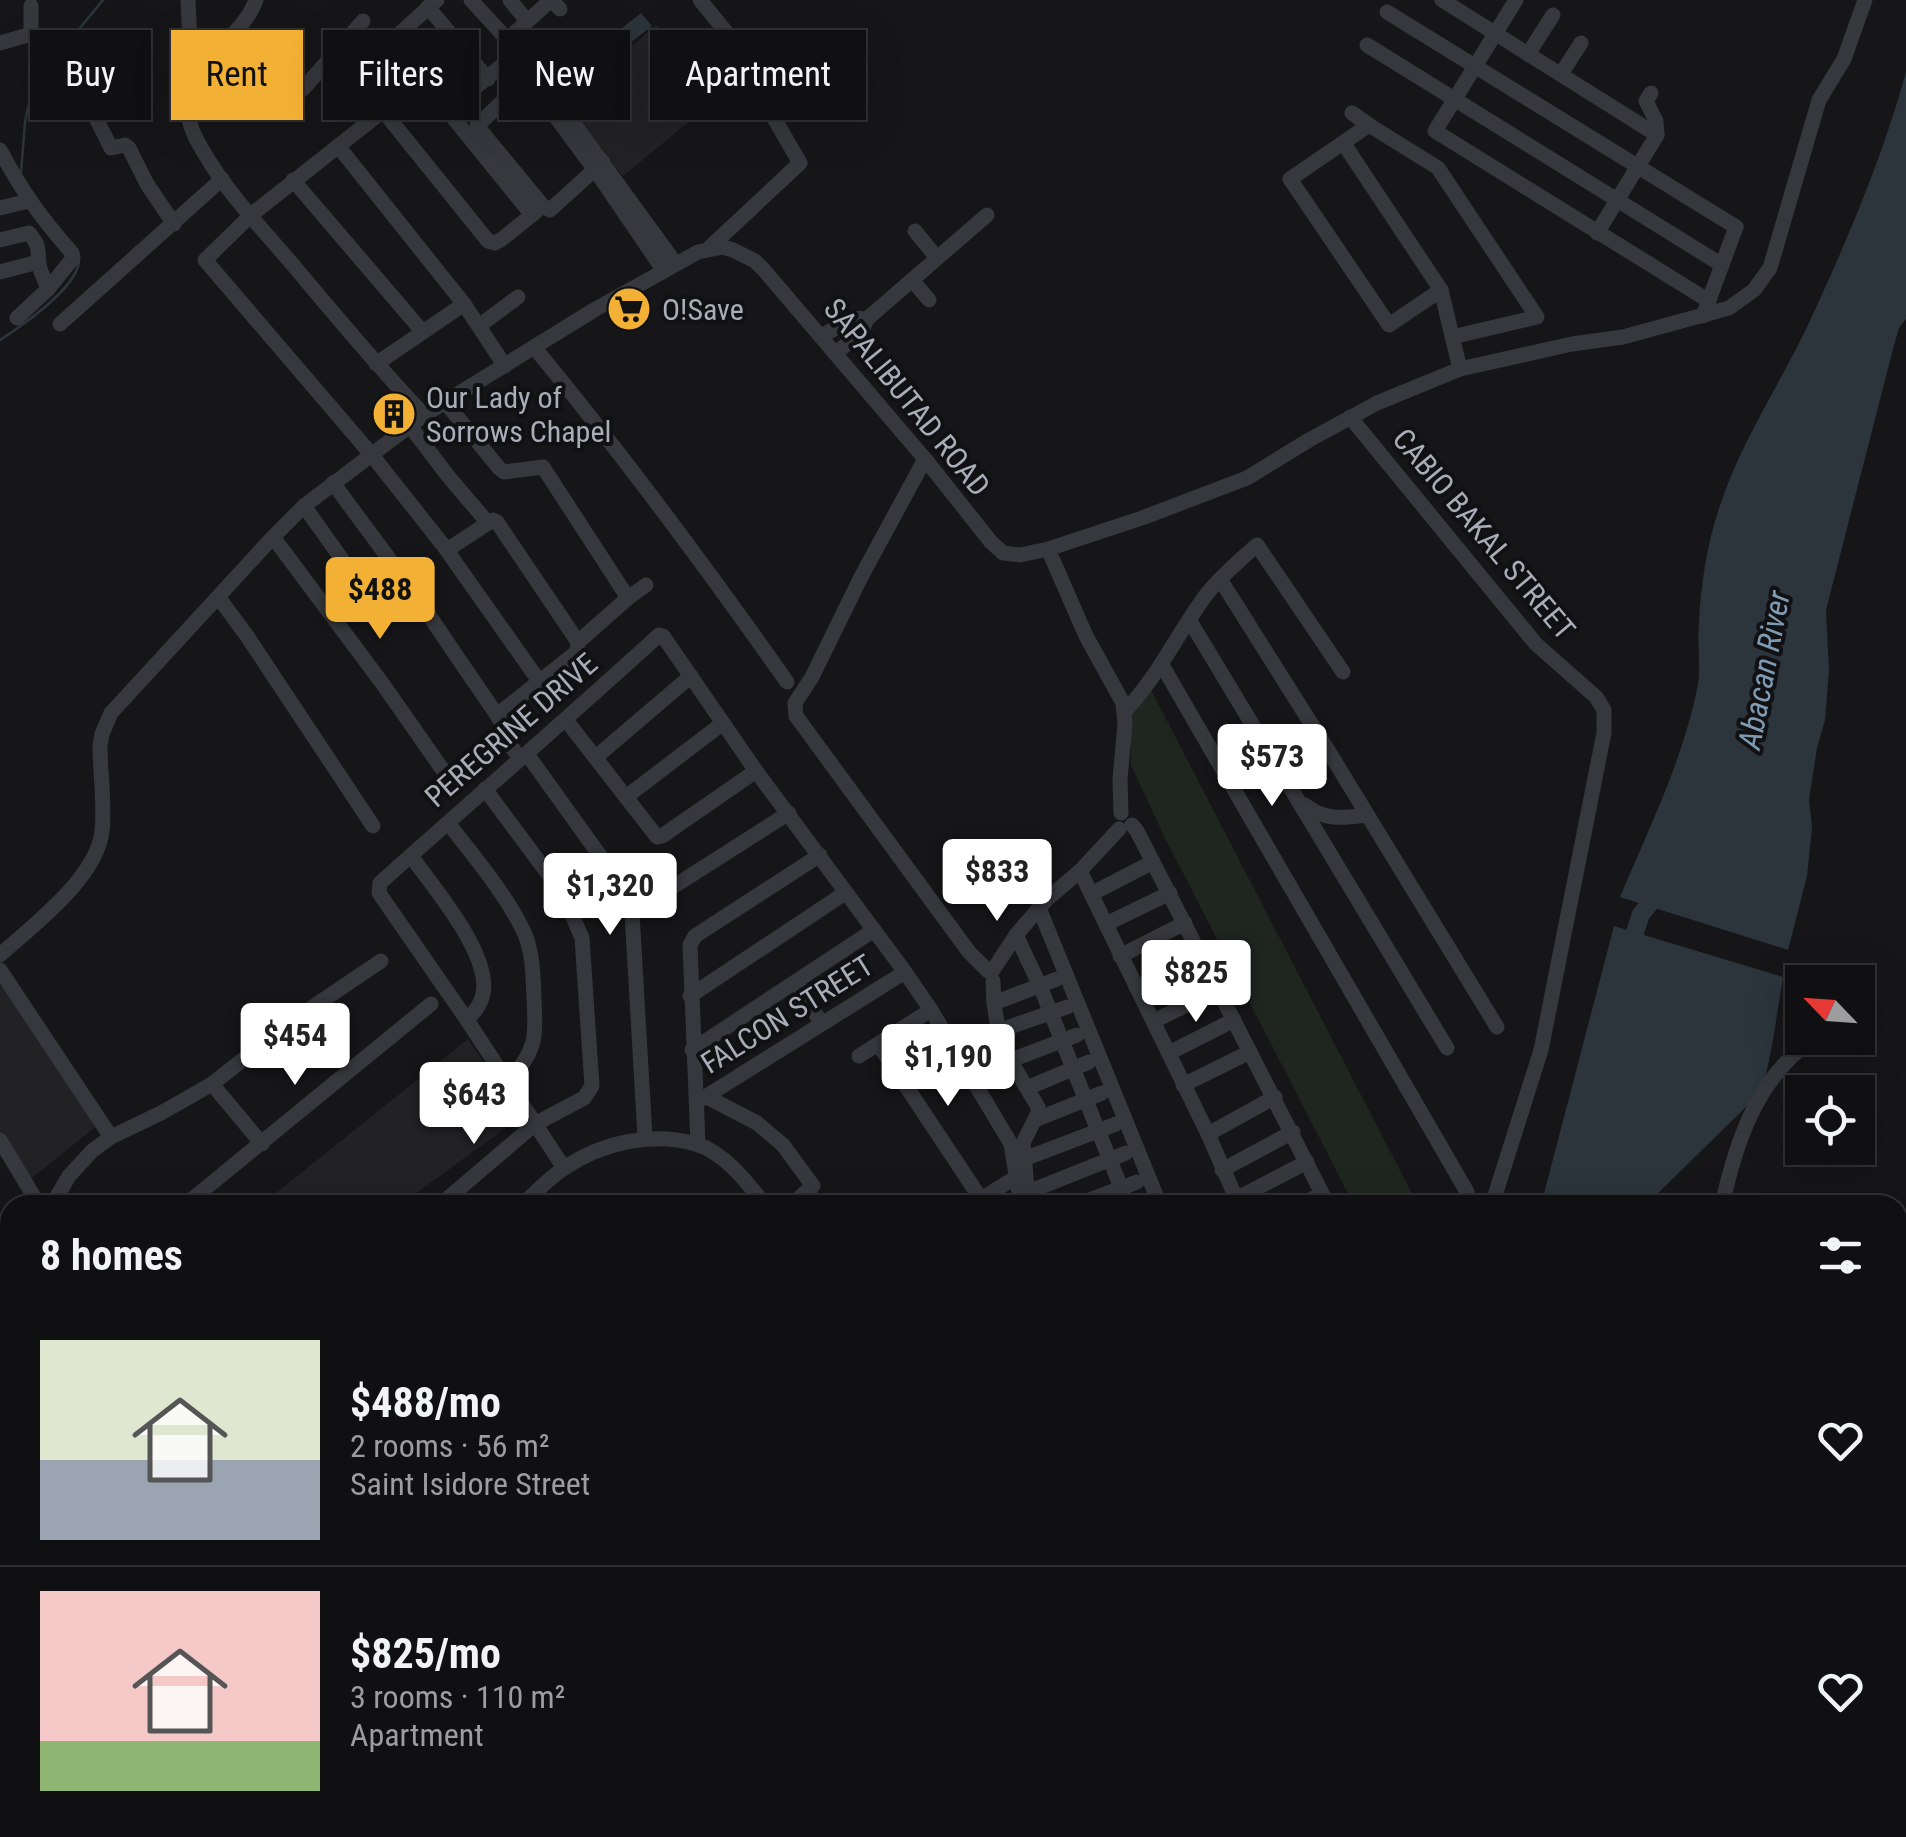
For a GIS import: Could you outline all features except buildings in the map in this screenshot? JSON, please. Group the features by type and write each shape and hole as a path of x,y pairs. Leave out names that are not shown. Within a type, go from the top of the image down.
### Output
{"street":[{"path":"235,30 248,17 256,0"},
{"path":"471,0 499,30"},
{"path":"510,0 535,30"},
{"path":"0,955 53,906 92,862 100,846 100,746 111,713 273,536 304,506 424,415 534,347 708,249 800,163 767,106 767,82 700,0"},
{"path":"1442,0 1658,136"},
{"path":"1387,12 1475,66 1639,166 1736,226 1706,308 1597,232 1435,131 1475,66 1496,33 1515,0"},
{"name":"SAPALIBUTAD ROAD","path":"708,249 723,247 755,261 925,459 972,522 1004,554 1048,549 1247,478 1377,403 1460,369 1623,337 1706,308 1729,308 1754,290 1770,268 1819,100 1844,60 1866,0"},
{"path":"188,2 189,30"},
{"path":"488,79 432,4 399,34 458,102 488,79 499,68"},
{"path":"528,30 556,4"},
{"path":"0,43 28,35 30,6"},
{"path":"1528,54 1553,15"},
{"path":"303,89 363,20"},
{"path":"1561,74 1582,43"},
{"path":"1367,45 1722,265"},
{"path":"1597,232 1658,136 1656,121 1646,102 1650,93"},
{"path":"499,110 477,126 538,210"},
{"path":"1352,114 1438,168 1537,317 1452,338"},
{"path":"97,120 111,148 129,148 174,224"},
{"path":"190,120 198,142 250,215 424,415"},
{"path":"373,120 250,215 205,260 371,454 447,550 540,682"},
{"path":"390,120 488,241 502,240 538,210 550,210 599,166"},
{"path":"457,120 538,210"},
{"path":"560,120 582,143 670,268"},
{"path":"1369,125 1290,179 1389,324 1441,290"},
{"path":"1344,144 1441,290 1460,369"},
{"path":"338,146 464,304 504,366"},
{"path":"0,150 20,188 74,258 17,318"},
{"path":"60,324 222,179"},
{"path":"293,180 422,332"},
{"path":"0,208 29,201"},
{"path":"835,353 860,335 867,318 987,215"},
{"path":"914,231 937,258"},
{"path":"0,240 29,233 40,252 38,262 48,289"},
{"path":"0,272 38,262"},
{"path":"912,280 930,300"},
{"path":"479,326 518,298"},
{"path":"376,364 464,304"},
{"path":"822,336 852,318 867,318"},
{"path":"534,347 692,548 786,682"},
{"path":"444,402 504,472 543,467 628,598"},
{"name":"CABIO BAKAL STREET","path":"1350,417 1536,644 1596,697 1604,710 1604,733 1541,1050 1495,1195"},
{"path":"410,426 488,522"},
{"path":"925,459 794,710 982,968 988,971 993,970 1039,908 1080,872 1124,822 1124,712 1118,692 1095,655 1048,549"},
{"path":"333,484 410,587 501,722 518,736 526,755 606,864 632,913 645,1137"},
{"path":"304,506 356,580"},
{"path":"447,550 488,522 497,522 578,642 577,652 540,682 501,722"},
{"path":"273,536 446,776"},
{"path":"1124,712 1144,691 1203,600 1257,545 1344,672"},
{"path":"1220,579 1496,1028"},
{"path":"578,642 646,585"},
{"path":"218,598 374,826"},
{"path":"1190,621 1447,1048"},
{"name":"PEREGRINE DRIVE","path":"564,1168 379,893 380,883 659,635 667,638 756,771 906,972 1012,1144 1016,1177 1024,1195"},
{"path":"1162,665 1466,1195"},
{"path":"596,757 692,676"},
{"path":"566,720 654,834 662,836 756,771"},
{"path":"626,797 723,723"},
{"path":"452,1195 535,1124 584,1098 592,1086 582,938 563,894 486,789"},
{"path":"1300,801 1326,817 1367,815"},
{"path":"632,913 789,812"},
{"path":"1124,822 1136,828 1323,1195"},
{"path":"448,823 525,932 532,966 536,1034 528,1057 508,1082"},
{"path":"698,1144 702,1100 692,1050 690,946 695,936 820,855"},
{"path":"411,856 467,934 481,968 484,992 478,1009 466,1020"},
{"path":"1091,894 1154,862"},
{"path":"1080,872 1234,1195"},
{"path":"690,996 845,893"},
{"path":"1106,924 1170,894"},
{"path":"1039,908 1156,1195"},
{"path":"1120,956 1185,924"},
{"path":"692,1050 874,930"},
{"path":"1016,935 1050,1013 1070,1037 1095,1096 1099,1131 1110,1160 1129,1185 1128,1195"},
{"path":"1136,986 1202,956"},
{"path":"58,1195 68,1176 110,1137 212,1084 292,1021 381,961"},
{"path":"0,970 110,1137"},
{"name":"FALCON STREET","path":"702,1100 906,972"},
{"path":"994,1003 1057,979"},
{"path":"994,982 998,1031 1004,1051 1038,1107 1024,1144 1026,1195"},
{"path":"797,983 821,1023"},
{"path":"1154,1021 1219,989"},
{"path":"198,1195 431,1004"},
{"path":"998,1031 1067,1007"},
{"path":"858,1056 930,1010"},
{"path":"1168,1053 1234,1020"},
{"path":"1010,1061 1070,1037"},
{"path":"878,1044 972,1195"},
{"path":"1184,1085 1250,1052"},
{"path":"1724,1195 1745,1125 1790,1055"},
{"path":"1027,1088 1082,1065"},
{"path":"212,1084 262,1144"},
{"path":"1035,1120 1095,1096"},
{"path":"1208,1134 1275,1097"},
{"path":"702,1100 757,1123 783,1144 813,1186 803,1195"},
{"path":"1024,1160 1116,1124"},
{"path":"1222,1170 1293,1132"},
{"path":"533,1195 564,1168 645,1137 698,1144 728,1164 755,1195"},
{"path":"0,1140 33,1195"},
{"path":"1038,1195 1126,1153"},
{"path":"1250,1195 1307,1162"},
{"path":"987,1195 1016,1177"},
{"path":"1102,1195 1129,1185"}],"shaded area":[{"path":"650,30 650,120 691,120 623,176 575,120 630,120 630,48"},
{"path":"1150,688 1413,1195 1349,1195 1131,765 1131,714"},
{"path":"0,979 99,1124 27,1182 0,1134"},
{"path":"468,1039 521,1117 414,1195 273,1195"}],"water":[{"path":"641,13 652,26 630,43 630,30 620,30"},
{"path":"1906,72 1906,319 1893,349 1826,610 1829,670 1825,720 1809,800 1812,827 1807,876 1788,950 1620,897 1665,792 1692,712 1699,676 1704,575 1723,497 1835,266 1874,169"},
{"path":"1614,926 1783,977 1766,1075 1753,1100 1656,1195 1544,1195"}],"waterway":[{"path":"21,173 25,122 39,56 66,45 103,0"},
{"path":"0,340 58,295 79,262"},
{"name":"Abacan River","path":"1628,954 1641,914 1662,889"}],"place":[{"name":"O!Save","path":"629,309"},
{"name":"Our Lady of Sorrows Chapel","path":"394,414"}]}
